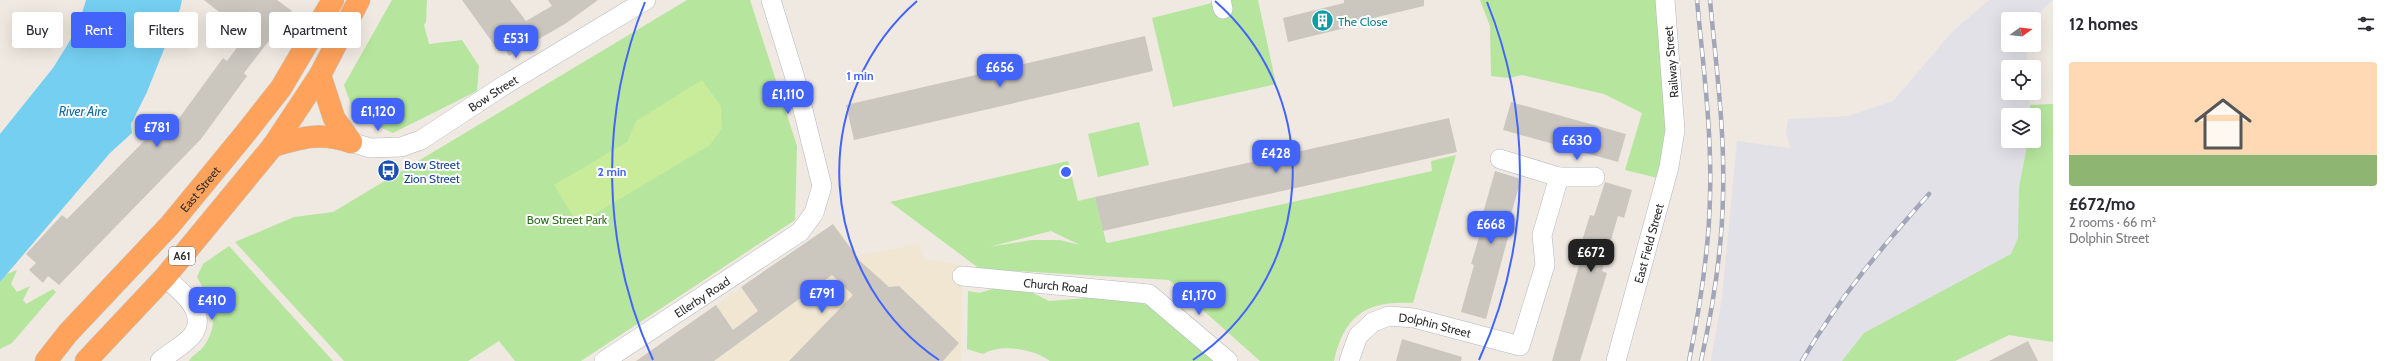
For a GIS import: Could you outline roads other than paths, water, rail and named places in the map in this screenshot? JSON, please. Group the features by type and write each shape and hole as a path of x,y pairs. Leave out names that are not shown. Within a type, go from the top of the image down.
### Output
{"highway":[{"name":"East Street","path":"46,361 68,332 174,220 244,135 281,88 333,0"},
{"name":"A61","path":"86,361 165,277 274,146 320,74 359,0"},
{"path":"320,74 334,118 351,142"},
{"path":"274,146 307,137 332,136 351,142"}],"street":[{"name":"Bow Street","path":"351,142 370,148 401,147 420,140 503,86 646,0"},
{"name":"Ellerby Road","path":"604,361 800,232 814,213 822,186 795,78 771,0"},
{"name":"Railway Street","path":"1665,0 1676,125"},
{"name":"East Field Street","path":"1616,361 1669,167 1676,125"},
{"path":"1500,159 1559,177 1595,177"},
{"name":"Dolphin Street","path":"1349,361 1358,336 1373,322 1389,316 1414,318 1519,353 1545,265 1542,235 1559,177"},
{"name":"Church Road","path":"962,276 1149,294 1228,361"},
{"path":"160,361 194,332 197,318 194,304 165,277"}],"water":[{"name":"River Aire","path":"86,0 182,0 179,12 134,12 134,48 164,48 147,92 131,124 132,133 110,153 0,282 0,134 53,68 71,39 71,48 126,48 126,12 82,12"}],"railway":[{"path":"1689,361 1703,279 1708,238 1710,196 1710,147 1697,0"},
{"path":"1701,361 1716,279 1721,238 1723,196 1723,147 1710,0"},
{"path":"1802,361 1816,338 1861,274 1929,194"}],"place":[{"name":"The Close","path":"1322,21"},
{"name":"Bow Street Zion Street","path":"389,171"}],"park label":[{"name":"Bow Street Park","path":"567,219"}]}
